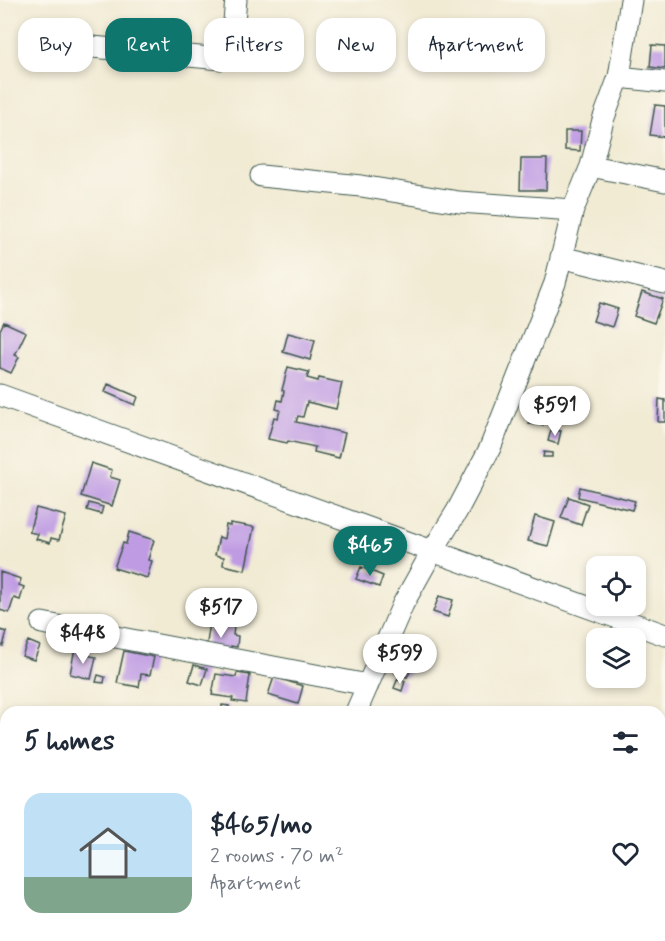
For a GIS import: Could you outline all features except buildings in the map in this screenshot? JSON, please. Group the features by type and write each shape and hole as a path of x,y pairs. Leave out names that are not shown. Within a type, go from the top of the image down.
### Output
{"street":[{"path":"93,47 221,59 227,56 230,48 236,0"},
{"path":"359,706 403,604 457,511 490,448 555,283 573,210 591,166 603,120 619,77 631,0"},
{"path":"619,77 665,82"},
{"path":"591,166 665,181"},
{"path":"261,176 361,186 459,202 573,210"},
{"path":"561,256 665,284"},
{"path":"0,395 665,635"},
{"path":"42,623 368,686"}]}
